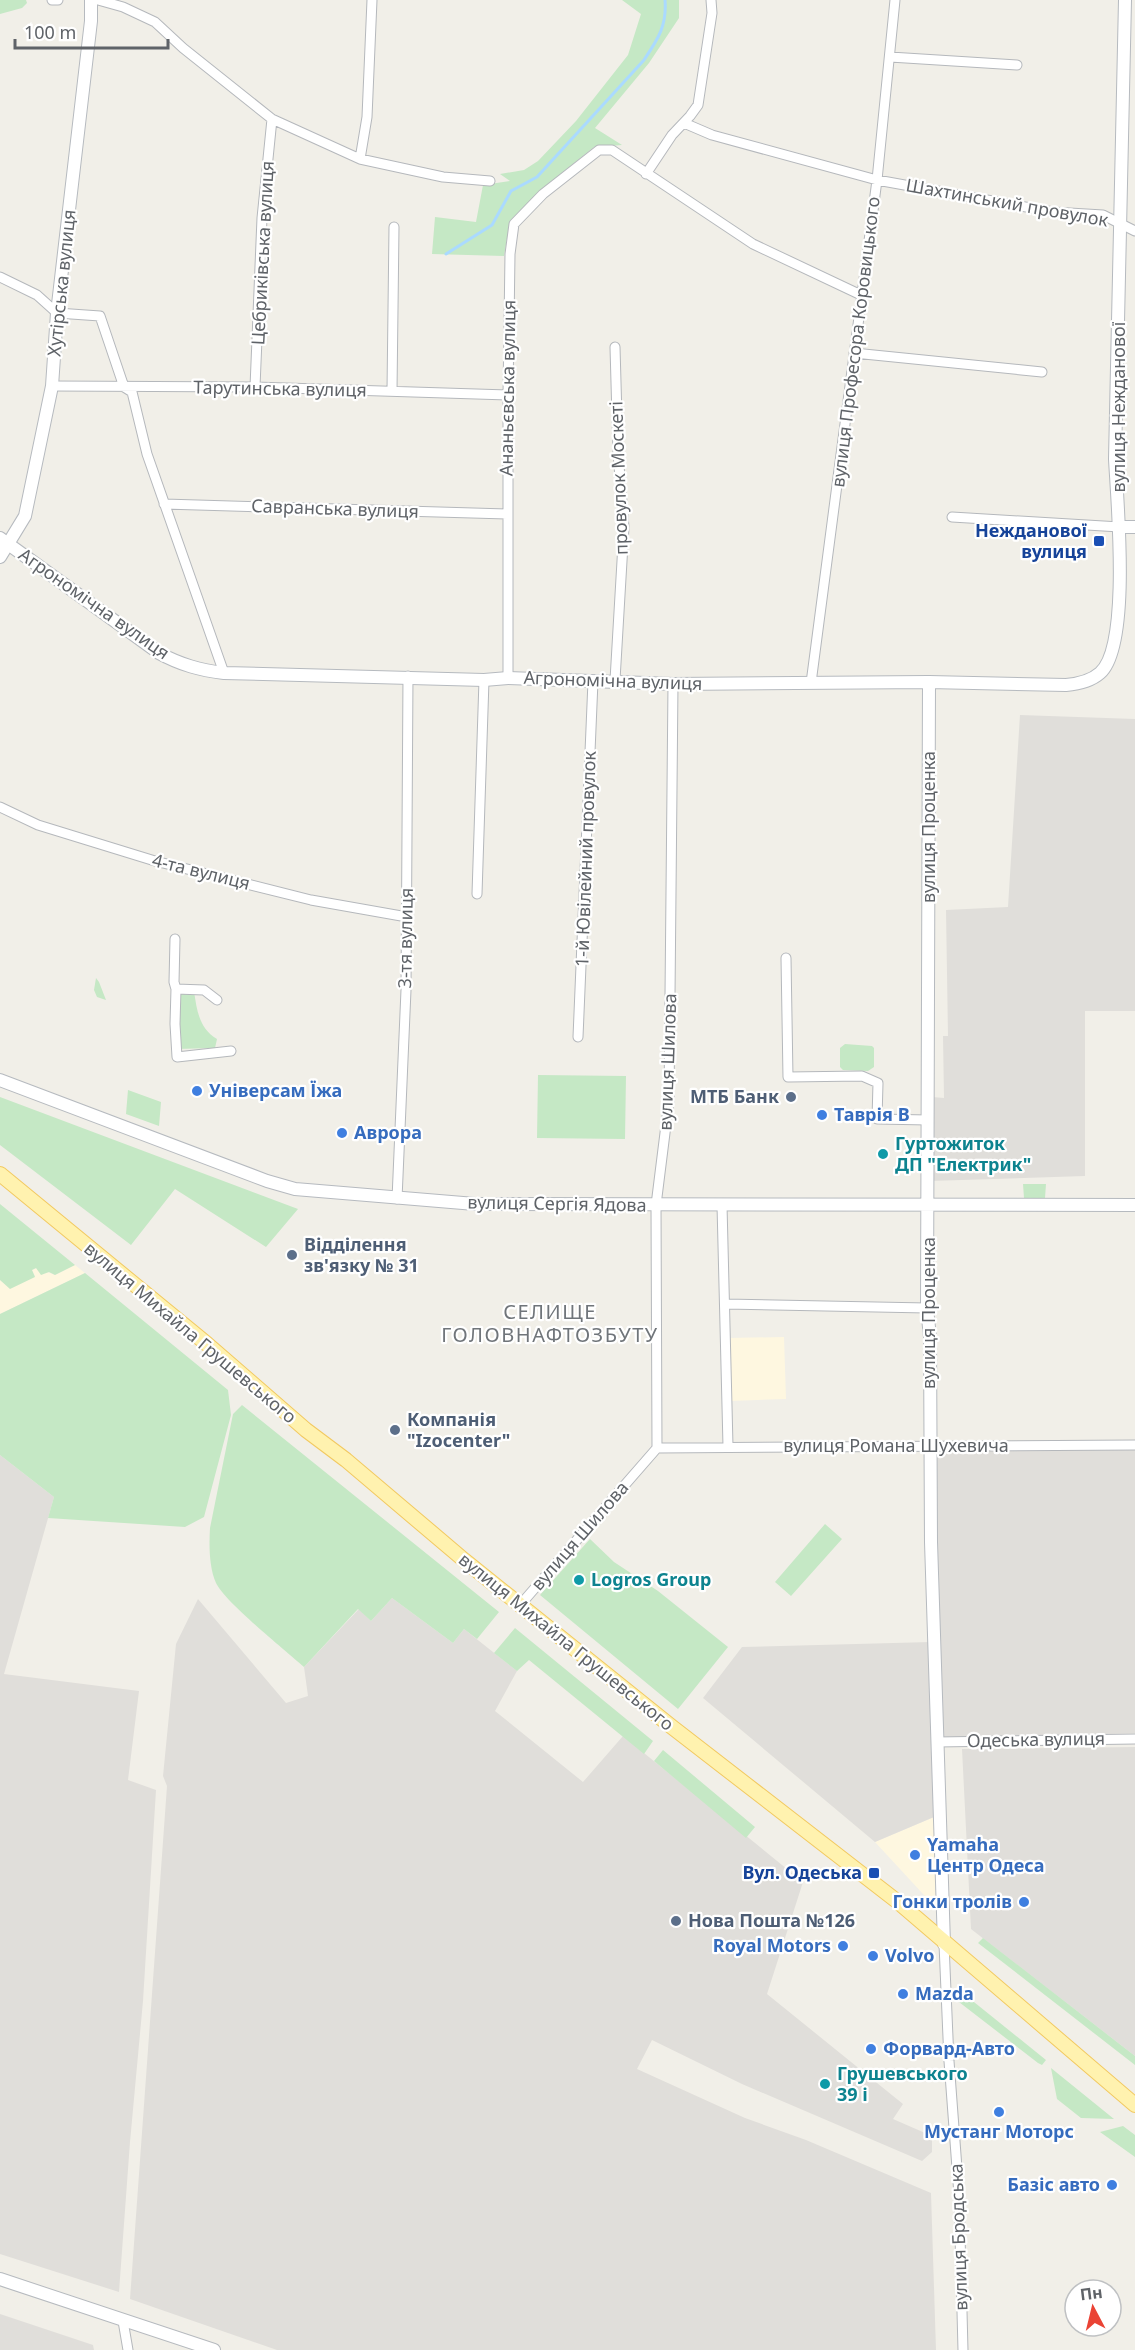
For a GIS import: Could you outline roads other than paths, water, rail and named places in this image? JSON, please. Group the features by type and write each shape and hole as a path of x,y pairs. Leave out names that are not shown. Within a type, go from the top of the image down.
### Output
{"main road":[{"name":"вулиця Михайла Грушевського","path":"0,1174 464,1560 672,1727 898,1902 944,1944 1135,2105"}],"street":[{"path":"52,0 58,0"},
{"name":"Хутірська вулиця","path":"0,557 4,541 25,516 52,386 57,313 91,21 91,0"},
{"path":"98,0 123,7 155,22 183,48 272,119 360,159 443,177 490,181"},
{"path":"360,159 367,117 372,0"},
{"path":"711,0 712,13 701,95 695,111 672,135 646,174 753,244 861,294"},
{"name":"вулиця Професора Коровицького","path":"811,683 877,180 895,0"},
{"name":"вулиця Нежданової","path":"1120,527 1115,459 1122,224 1125,0"},
{"path":"890,57 1017,65"},
{"name":"Цебриківська вулиця","path":"255,387 262,218 272,119"},
{"name":"Шахтинський провулок","path":"684,123 712,135 877,180 1053,212 1103,215 1135,231"},
{"name":"Ананьєвська вулиця","path":"508,678 508,395 510,254 514,224 543,194 598,150 612,150 646,174"},
{"path":"392,391 394,227"},
{"path":"0,277 37,294 57,313 100,316 124,387 132,392 147,454 224,673"},
{"name":"провулок Москеті","path":"615,347 618,453 624,527 615,680"},
{"path":"854,353 1042,372"},
{"name":"Тарутинська вулиця","path":"52,386 255,387 508,395"},
{"name":"Савранська вулиця","path":"164,504 507,514"},
{"path":"952,517 1135,527"},
{"name":"Агрономічна вулиця","path":"4,541 159,653 179,664 201,670 224,673 408,676 484,680 508,678 615,680 673,684 929,682 1066,685 1079,684 1100,673 1112,652 1117,624 1120,527"},
{"name":"3-тя вулиця","path":"397,1199 407,917 408,676"},
{"path":"477,894 484,680"},
{"name":"1-й Ювілейний провулок","path":"578,1037 593,681"},
{"name":"вулиця Проценка","path":"929,682 927,1308 930,1337 929,1446 944,1944"},
{"name":"вулиця Шилова","path":"521,1604 657,1448 656,1205 669,1101 673,684"},
{"name":"4-та вулиця","path":"0,807 38,825 155,861 311,900 407,917"},
{"path":"175,939 177,1057 231,1051"},
{"path":"786,958 788,1077 862,1076 878,1083 877,1119 928,1120"},
{"path":"176,989 204,990 217,999"},
{"name":"вулиця Сергія Ядова","path":"0,1080 267,1181 295,1189 475,1204 1135,1204"},
{"path":"722,1205 728,1446"},
{"path":"725,1304 927,1308"},
{"name":"вулиця Романа Шухевича","path":"657,1448 1135,1446"},
{"name":"Одеська вулиця","path":"937,1742 1135,1739"},
{"name":"вулиця Бродська","path":"944,1944 959,2195 963,2350"},
{"path":"0,2279 214,2350"},
{"path":"123,2320 128,2350"}],"waterway":[{"path":"446,254 492,225 511,191 537,177 644,60 663,25 665,0"}],"place":[{"name":"Нежданової вулиця","path":"1099,541"},
{"name":"Універсам Їжа","path":"197,1091"},
{"name":"МТБ Банк","path":"791,1097"},
{"name":"Таврія В","path":"822,1115"},
{"name":"Аврора","path":"342,1133"},
{"name":"Гуртожиток ДП \"Електрик\"","path":"883,1154"},
{"name":"Відділення зв'язку № 31","path":"292,1255"},
{"name":"Компанія \"Izocenter\"","path":"395,1430"},
{"name":"Logros Group","path":"579,1580"},
{"name":"Yamaha Центр Одеса","path":"915,1855"},
{"name":"Вул. Одеська","path":"874,1873"},
{"name":"Гонки тролів","path":"1024,1902"},
{"name":"Нова Пошта №126","path":"676,1921"},
{"name":"Royal Motors","path":"843,1946"},
{"name":"Volvo","path":"873,1956"},
{"name":"Mazda","path":"903,1994"},
{"name":"Форвард-Авто","path":"871,2049"},
{"name":"Грушевського 39 і","path":"825,2084"},
{"name":"Мустанг Моторс","path":"999,2112"},
{"name":"Базіс авто","path":"1112,2185"}],"district":[{"name":"СЕЛИЩЕ ГОЛОВНАФТОЗБУТУ","path":"550,1324"}]}
